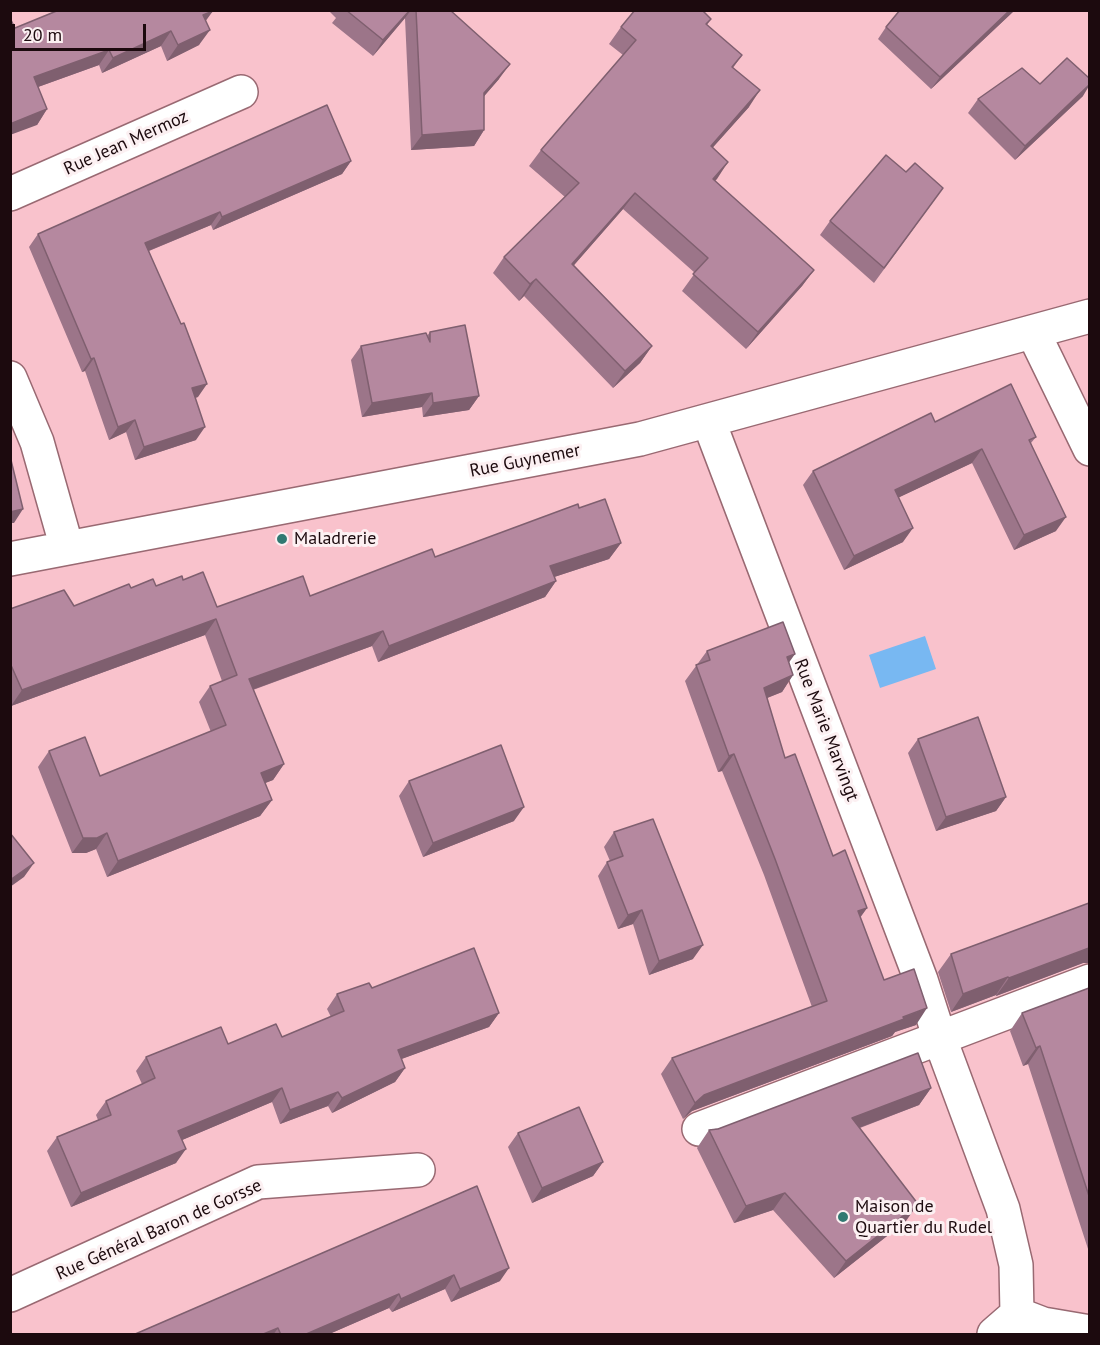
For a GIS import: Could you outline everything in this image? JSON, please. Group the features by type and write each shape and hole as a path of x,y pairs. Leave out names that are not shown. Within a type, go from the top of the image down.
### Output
{"street":[{"name":"Rue Jean Mermoz","path":"10,194 241,92"},
{"name":"Rue Guynemer","path":"10,559 640,439 709,422 1089,316"},
{"path":"1033,332 1089,450"},
{"path":"10,378 37,442 67,548"},
{"name":"Rue Marie Marvingt","path":"709,422 921,980 940,1039 1003,1209 1016,1265 1005,1324 1043,1324 1089,1332"},
{"path":"699,1129 1089,981"},
{"name":"Rue Général Baron de Gorsse","path":"10,1295 258,1182 418,1170"}],"water":[{"path":"925,636 936,669 880,688 869,655"}],"building":[{"path":"59,10 213,11 203,15 210,30 178,45 171,31 113,58 109,50 34,77 47,109 10,124 10,18 15,28"},
{"path":"346,10 410,10 383,40"},
{"path":"416,10 450,10 510,64 484,93 484,130 422,135"},
{"path":"635,10 702,10 711,19 706,24 742,55 732,67 760,90 711,146 728,162 713,179 814,270 758,332 693,274 708,258 635,193 572,264 652,346 625,371 536,279 530,284 504,257 579,183 541,150 636,40 621,27"},
{"path":"900,10 1010,10 940,77 886,27"},
{"path":"1067,58 1089,78 1089,85 1025,146 978,99 1022,68 1040,84"},
{"path":"327,105 351,161 222,217 220,212 145,243 181,324 184,323 207,384 192,388 205,427 144,447 135,420 118,427 94,358 91,359 38,234"},
{"path":"886,155 906,172 915,163 943,188 884,268 830,221"},
{"path":"465,325 479,396 433,403 432,393 372,403 361,346 426,333 430,342 430,332"},
{"path":"1011,384 1036,437 1029,440 1066,517 1024,535 982,449 895,490 913,528 854,556 813,471 931,413 935,422"},
{"path":"10,456 23,509 10,512"},
{"path":"605,499 621,543 550,566 556,581 389,646 383,631 249,679 284,764 261,773 272,800 118,861 107,833 97,838 83,838 49,751 85,737 100,776 226,725 210,686 237,675 216,619 22,690 10,663 10,609 64,590 74,606 129,584 131,588 153,579 156,586 182,576 183,580 203,572 217,607 303,576 310,596 432,549 435,557 578,504 579,508"},
{"path":"783,622 795,654 787,657 793,675 764,688 785,758 795,754 833,856 845,850 867,908 858,911 884,980 914,969 927,1008 903,1017 904,1019 704,1095 695,1103 672,1058 827,1001 775,859 734,754 729,756 696,665 710,660 707,651"},
{"path":"978,717 1006,797 946,817 918,739"},
{"path":"501,745 524,807 433,843 409,781"},
{"path":"653,819 703,945 659,961 642,910 628,915 607,862 623,856 614,832"},
{"path":"10,833 34,863 10,880"},
{"path":"1089,903 1089,948 963,994 951,954"},
{"path":"474,948 499,1013 398,1050 405,1068 342,1098 338,1092 290,1110 282,1088 178,1131 186,1149 81,1193 57,1137 111,1115 106,1101 155,1078 146,1057 221,1027 228,1044 276,1024 282,1037 344,1011 337,994 369,983 372,988"},
{"path":"1089,988 1089,1196 1040,1046 1036,1048 1022,1013"},
{"path":"918,1053 931,1088 852,1118 918,1204 846,1261 785,1193 746,1206 709,1130 718,1129"},
{"path":"579,1107 603,1162 542,1188 518,1133"},
{"path":"477,1186 509,1268 460,1289 454,1275 401,1299 399,1294 304,1335 281,1335 278,1328 261,1335 133,1335"}],"place":[{"name":"Maladrerie","path":"282,539"},
{"name":"Maison de Quartier du Rudel","path":"843,1217"}]}
